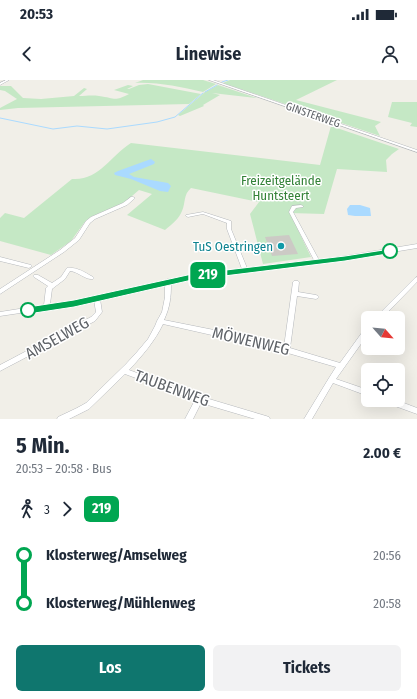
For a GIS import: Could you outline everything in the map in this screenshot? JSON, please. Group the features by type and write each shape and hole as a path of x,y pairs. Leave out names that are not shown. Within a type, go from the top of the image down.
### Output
{"street":[{"path":"0,84 8,80"},
{"name":"GINSTERWEG","path":"210,80 417,151"},
{"path":"0,292 62,251 77,239 88,222 93,218 125,204 133,198"},
{"path":"301,206 294,207 291,212 317,262"},
{"path":"188,216 203,213 229,222 229,229 245,270"},
{"path":"0,314 97,298 168,281 374,254 417,246"},
{"path":"0,259 29,266"},
{"path":"47,307 49,288 51,285 63,278 69,269 77,270 91,278"},
{"path":"36,276 51,285"},
{"path":"385,311 417,279"},
{"path":"61,419 86,407 125,371 146,347 160,321 169,291 168,281"},
{"path":"287,349 296,282"},
{"path":"295,294 316,297"},
{"name":"AMSELWEG","path":"0,368 93,318 99,312 97,298"},
{"name":"MÖWENWEG","path":"160,321 287,349 340,366"},
{"path":"308,419 340,366 361,338"},
{"name":"TAUBENWEG","path":"125,371 200,399 266,419"},
{"path":"331,380 361,391"},
{"path":"189,419 200,399"},
{"path":"405,407 417,411"}],"green space":[{"path":"143,80 203,80 216,84 203,92 161,84 135,83"},
{"path":"230,80 337,80 296,100 381,122 375,126 380,136 223,83"},
{"path":"148,84 201,94 189,104 18,108 0,110 0,108 17,99 5,91 0,90 0,86 11,86 23,98 41,99 74,96 84,88 87,89 79,96 96,96 114,99 129,94 114,90 128,85 133,86 127,89"},
{"path":"218,85 257,98 212,93 220,95 203,105 204,106 180,116 178,115 205,92"},
{"path":"392,102 417,102 417,127 410,126 412,123 388,117"},
{"name":"Freizeitgelände Huntsteert","path":"331,126 399,149 386,160 387,172 337,169 324,214 290,213 311,257 263,264 250,214 259,202 191,188 186,196 181,214 165,230 127,215 152,194 139,190 125,202 91,217 84,223 71,241 51,255 0,241 0,218 5,213 24,218 72,179 81,179 97,172 131,143 320,165"}],"water":[{"path":"151,159 155,162 154,164 129,174 134,177 168,183 171,186 168,192 160,191 131,179 115,175 114,173 118,171"},
{"path":"350,205 360,205 370,208 371,216 348,215 347,209"}],"building":[{"name":"TuS Oestringen","path":"289,235 298,254 272,256 265,237"}],"waterway":[{"path":"222,82 228,80"},
{"path":"205,92 217,85"},
{"path":"0,118 53,129 77,126 107,129 157,122 175,117 203,93"}],"bus line":[{"name":"219","path":"28,310 74,303 168,281 192,277 390,251"}],"place":[{"name":"TuS Oestringen","path":"281,246"}]}
